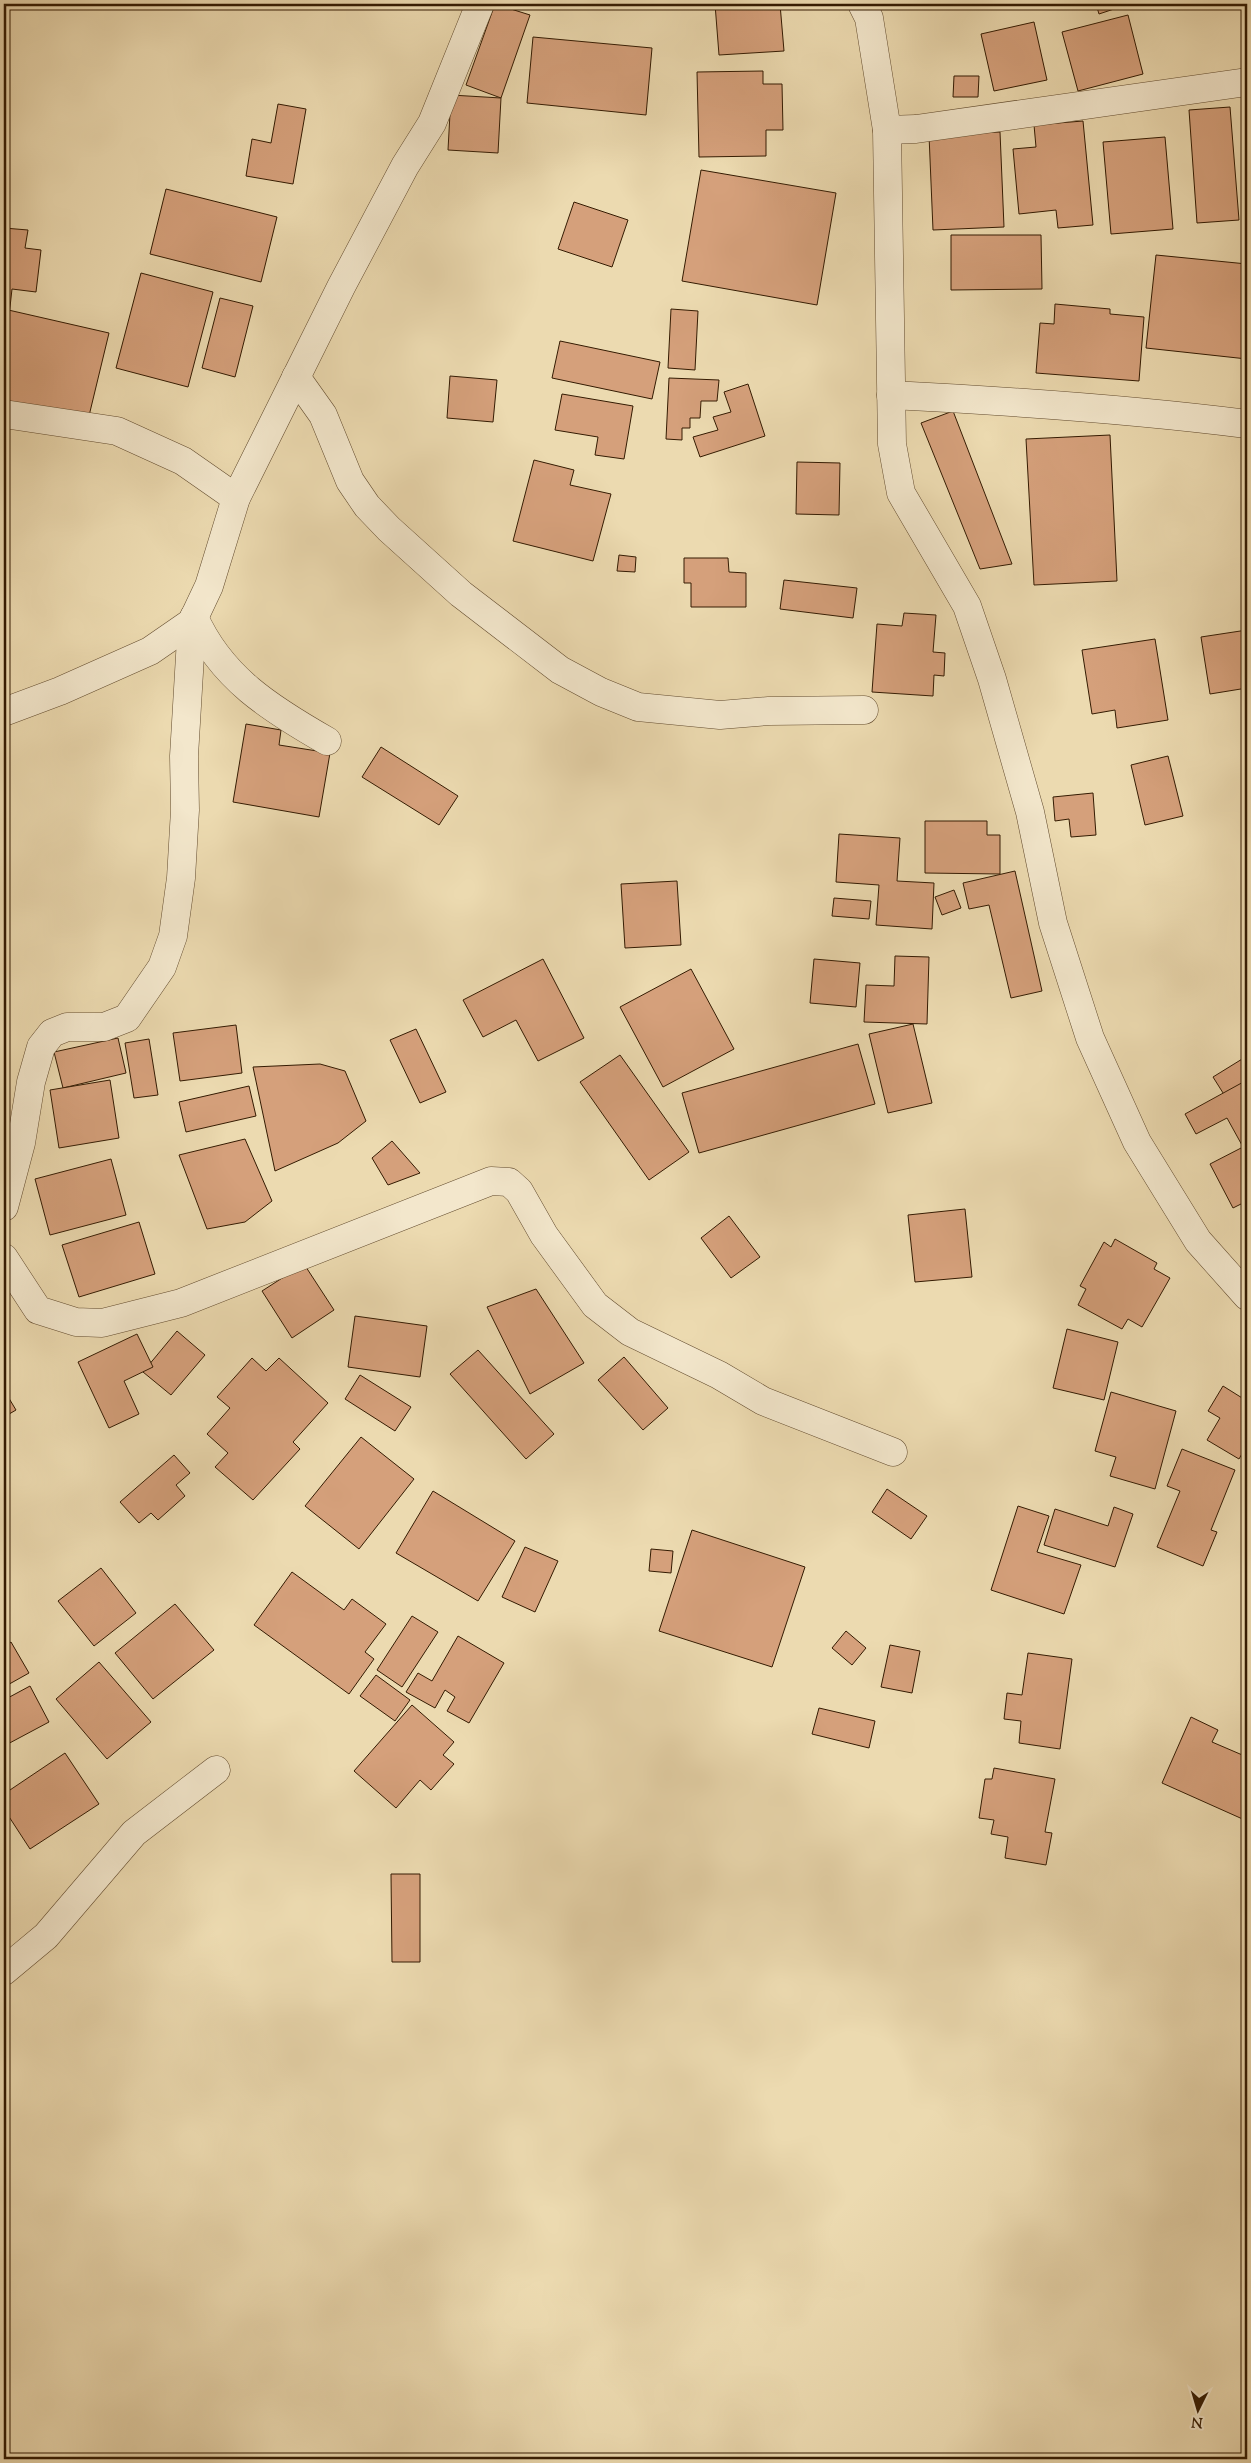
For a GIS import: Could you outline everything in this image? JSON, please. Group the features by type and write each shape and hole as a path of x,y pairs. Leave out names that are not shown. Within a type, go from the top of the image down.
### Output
{"street":[{"path":"4,1207 21,1143 31,1082 41,1047 52,1033 67,1028 104,1027 127,1018 162,967 173,936 181,878 185,810 184,756 193,620 209,586 236,498 405,166 432,123 480,4"},
{"path":"862,4 869,18 887,130 892,444 901,493 967,606 995,689 1030,812 1053,923 1090,1038 1136,1142 1198,1241 1247,1296"},
{"path":"887,130 916,129 1247,82"},
{"path":"296,377 323,415 350,482 367,506 389,529 461,594 560,670 601,692 638,708 720,715 770,711 864,710"},
{"path":"891,395 1035,402 1167,414 1247,424"},
{"path":"4,414 117,431 183,461 236,498"},
{"path":"4,712 60,691 150,651 193,620"},
{"path":"193,620 219,662 244,686 327,741"},
{"path":"4,1258 38,1310 76,1322 102,1323 181,1303 492,1181 509,1182 519,1191 544,1235 595,1305 630,1332 719,1375 763,1401 893,1452"},
{"path":"4,1971 46,1936 134,1833 216,1770"}],"building":[{"path":"495,4 530,15 501,98 466,85"},
{"path":"715,4 780,4 784,51 719,55"},
{"path":"1096,4 1129,4 1099,14"},
{"path":"1128,15 1143,74 1078,91 1062,32"},
{"path":"1034,22 1047,80 994,91 981,34"},
{"path":"533,37 652,48 646,115 527,103"},
{"path":"763,71 763,84 782,84 783,130 766,130 766,156 699,157 697,72"},
{"path":"954,76 979,76 978,97 953,97"},
{"path":"451,95 501,98 498,153 448,150"},
{"path":"278,104 306,109 293,184 246,176 252,139 271,143"},
{"path":"1230,107 1239,220 1197,223 1189,110"},
{"path":"1083,121 1093,225 1058,228 1056,210 1019,214 1013,149 1036,147 1034,125"},
{"path":"1000,132 1004,227 933,230 929,135"},
{"path":"1165,137 1173,229 1111,234 1103,142"},
{"path":"701,170 836,193 817,305 682,281"},
{"path":"166,189 277,217 261,282 150,254"},
{"path":"574,202 628,220 612,267 558,249"},
{"path":"4,228 28,230 25,248 41,250 36,292 12,289 8,325 4,324"},
{"path":"951,235 1041,235 1042,289 951,290"},
{"path":"1156,255 1247,264 1247,359 1146,348"},
{"path":"141,273 213,292 188,387 116,368"},
{"path":"220,298 253,306 235,377 202,368"},
{"path":"1055,304 1110,309 1110,314 1144,317 1139,381 1036,373 1040,323 1054,324"},
{"path":"4,309 109,333 88,420 4,400"},
{"path":"671,309 698,311 695,370 668,368"},
{"path":"560,341 660,362 652,399 552,378"},
{"path":"450,376 497,380 493,422 447,418"},
{"path":"669,378 719,380 717,401 701,401 700,418 690,418 690,428 682,428 682,440 666,439"},
{"path":"748,384 765,436 700,457 693,437 718,430 713,417 731,412 724,392"},
{"path":"562,394 633,406 624,459 595,455 598,437 555,430"},
{"path":"953,411 1012,564 980,569 921,423"},
{"path":"1110,435 1117,581 1034,585 1026,439"},
{"path":"534,460 574,470 570,485 611,494 593,561 513,541"},
{"path":"797,462 840,463 839,515 796,514"},
{"path":"619,555 636,557 635,572 617,571"},
{"path":"684,558 728,558 729,572 746,573 746,607 691,607 691,583 684,583"},
{"path":"784,580 857,588 853,618 780,609"},
{"path":"904,613 936,615 933,652 945,653 944,676 934,675 933,696 872,692 877,624 902,626"},
{"path":"1247,630 1247,688 1210,694 1201,637"},
{"path":"1155,639 1168,720 1117,728 1115,710 1092,714 1082,650"},
{"path":"246,724 281,730 279,745 330,753 319,817 233,802"},
{"path":"381,747 458,796 439,825 362,777"},
{"path":"1168,756 1183,816 1145,825 1131,765"},
{"path":"1093,793 1096,835 1071,837 1069,819 1055,821 1053,797"},
{"path":"925,821 987,821 987,835 1000,835 1000,874 925,873"},
{"path":"839,834 900,838 897,881 934,883 932,929 876,925 879,885 836,882"},
{"path":"1015,871 1042,991 1011,998 989,905 969,909 963,883"},
{"path":"677,881 681,945 625,948 621,884"},
{"path":"954,890 961,908 942,915 935,897"},
{"path":"834,898 871,901 869,919 832,916"},
{"path":"895,956 929,957 927,1024 864,1022 866,985 894,986"},
{"path":"543,959 584,1038 538,1061 516,1020 483,1037 463,1000"},
{"path":"814,959 860,963 856,1007 810,1003"},
{"path":"691,969 734,1049 663,1087 620,1007"},
{"path":"913,1024 932,1103 888,1113 869,1034"},
{"path":"236,1025 242,1073 180,1081 173,1033"},
{"path":"416,1029 446,1092 420,1103 390,1040"},
{"path":"118,1038 126,1073 63,1088 54,1052"},
{"path":"149,1039 158,1095 134,1098 125,1043"},
{"path":"858,1044 875,1104 699,1153 682,1093"},
{"path":"620,1055 689,1152 649,1180 580,1082"},
{"path":"1247,1056 1247,1131 1213,1077"},
{"path":"320,1064 345,1071 366,1121 338,1143 275,1171 253,1067"},
{"path":"110,1080 119,1138 59,1148 50,1090"},
{"path":"1247,1080 1247,1201 1233,1208 1210,1164 1243,1147 1227,1118 1196,1134 1185,1114"},
{"path":"249,1086 256,1116 186,1132 179,1102"},
{"path":"245,1139 272,1201 245,1222 207,1229 179,1155"},
{"path":"392,1141 420,1173 388,1185 372,1158"},
{"path":"111,1159 126,1215 50,1235 35,1179"},
{"path":"965,1209 972,1277 915,1282 908,1215"},
{"path":"729,1216 760,1257 731,1278 701,1238"},
{"path":"139,1222 155,1274 79,1297 62,1245"},
{"path":"1115,1239 1157,1263 1154,1269 1170,1278 1142,1327 1128,1319 1122,1329 1078,1305 1086,1289 1080,1286 1104,1242 1111,1247"},
{"path":"304,1264 334,1310 292,1338 262,1291"},
{"path":"536,1289 584,1363 530,1394 487,1307"},
{"path":"355,1316 427,1326 420,1377 348,1367"},
{"path":"1067,1329 1118,1342 1104,1400 1053,1388"},
{"path":"177,1331 205,1355 171,1395 143,1372"},
{"path":"137,1334 153,1367 124,1381 139,1414 109,1428 78,1362"},
{"path":"478,1350 554,1434 526,1459 450,1374"},
{"path":"624,1357 668,1408 643,1430 598,1380"},
{"path":"252,1358 266,1371 279,1358 328,1403 293,1442 300,1449 253,1500 215,1467 228,1453 207,1434 230,1408 217,1397"},
{"path":"360,1375 411,1407 395,1431 345,1399"},
{"path":"1223,1386 1247,1401 1247,1445 1239,1459 1207,1440 1220,1418 1208,1411"},
{"path":"4,1390 16,1410 4,1417"},
{"path":"1111,1392 1176,1411 1155,1489 1110,1476 1116,1457 1095,1451"},
{"path":"361,1437 414,1479 359,1549 305,1506"},
{"path":"1182,1449 1235,1470 1211,1530 1217,1532 1203,1566 1157,1547 1180,1491 1167,1486"},
{"path":"174,1455 190,1473 176,1485 185,1496 158,1520 151,1513 139,1523 120,1502"},
{"path":"887,1489 927,1516 911,1539 872,1512"},
{"path":"433,1491 515,1541 478,1601 396,1553"},
{"path":"1018,1506 1049,1516 1037,1552 1081,1565 1064,1614 991,1590"},
{"path":"1114,1507 1133,1514 1115,1567 1044,1545 1055,1509 1108,1526"},
{"path":"692,1530 805,1567 772,1667 659,1631"},
{"path":"525,1547 558,1561 535,1612 502,1597"},
{"path":"651,1549 673,1551 671,1573 649,1571"},
{"path":"101,1568 136,1613 94,1646 58,1601"},
{"path":"292,1572 344,1610 352,1599 386,1624 365,1652 374,1659 349,1694 254,1625"},
{"path":"175,1604 214,1650 153,1699 115,1653"},
{"path":"412,1616 438,1632 402,1687 377,1670"},
{"path":"846,1631 866,1648 852,1665 832,1648"},
{"path":"458,1636 504,1663 469,1723 447,1711 455,1697 445,1690 435,1708 406,1692 418,1673 432,1681"},
{"path":"11,1642 29,1673 4,1687 4,1647"},
{"path":"890,1645 920,1651 912,1693 881,1687"},
{"path":"1028,1653 1072,1659 1060,1749 1019,1743 1021,1721 1004,1719 1007,1693 1022,1695"},
{"path":"99,1662 151,1722 107,1759 56,1699"},
{"path":"376,1675 410,1700 395,1721 360,1696"},
{"path":"30,1686 49,1722 4,1746 4,1700"},
{"path":"412,1705 454,1742 443,1755 454,1764 431,1790 420,1780 396,1808 354,1771"},
{"path":"819,1708 875,1721 869,1748 812,1734"},
{"path":"1191,1717 1218,1730 1212,1742 1247,1757 1247,1821 1162,1783"},
{"path":"65,1753 99,1804 30,1849 4,1809 4,1794"},
{"path":"994,1768 1055,1779 1045,1832 1052,1833 1046,1865 1005,1858 1008,1837 991,1834 994,1820 979,1818 985,1779 992,1779"},
{"path":"391,1874 420,1874 420,1962 392,1962"}]}
